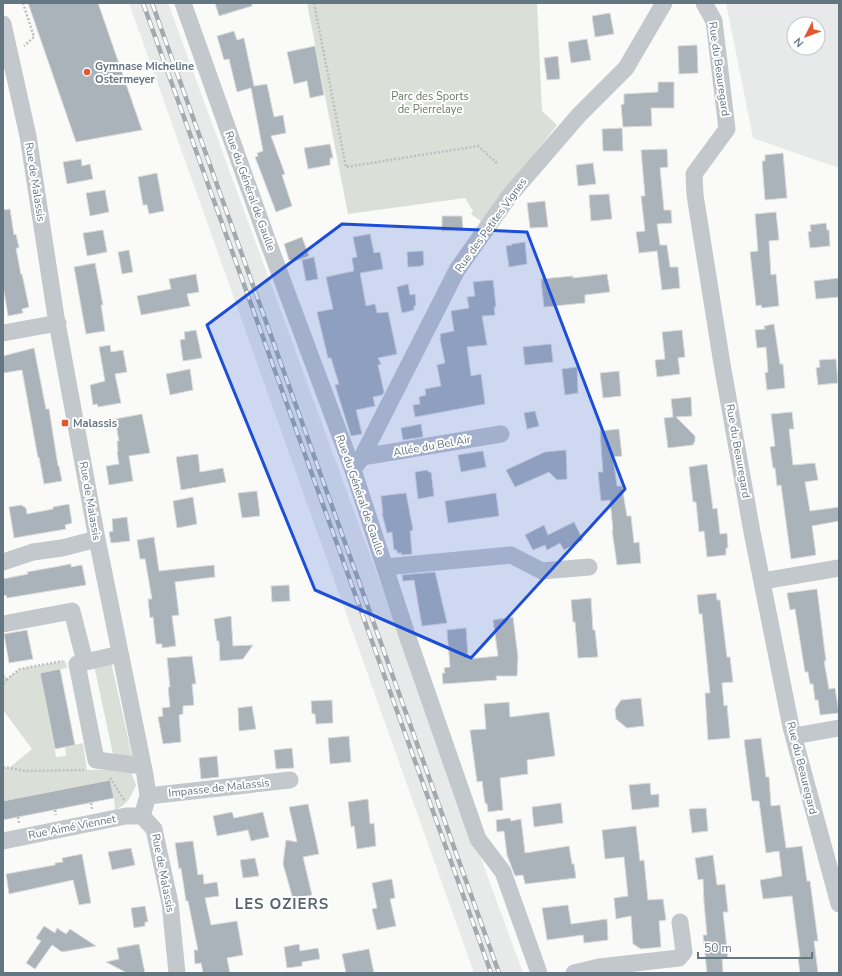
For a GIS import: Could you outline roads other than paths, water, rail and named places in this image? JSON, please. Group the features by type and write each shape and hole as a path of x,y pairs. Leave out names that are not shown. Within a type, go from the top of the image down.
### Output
{"street":[{"name":"Rue des Petites Vignes","path":"358,463 457,270 510,195 579,115 626,68 664,3"},
{"name":"Rue du Beauregard","path":"704,3 714,21 727,129 694,174 695,195 724,371 762,582 794,736 839,904"},
{"name":"Rue du Général de Gaulle","path":"186,7 271,250 358,463 384,567 478,839 503,872 539,973"},
{"name":"Rue de Malassis","path":"3,24 8,56 30,148 58,324 97,539 143,766 148,796 142,816 154,829 170,903 177,973"},
{"path":"3,333 58,324"},
{"name":"Allée du Bel Air","path":"358,463 501,434"},
{"path":"3,562 33,552 69,546 97,539"},
{"path":"384,567 511,555 542,571 589,566"},
{"path":"762,582 839,568"},
{"path":"3,624 72,611 85,662"},
{"path":"120,654 77,664 96,760 143,766"},
{"path":"794,736 839,728"},
{"name":"Impasse de Malassis","path":"148,796 290,780"},
{"name":"Rue Aimé Viennet","path":"3,841 126,816 142,816"},
{"path":"574,973 600,967 679,958 684,952 680,922"}],"railway":[{"path":"143,3 491,973"},
{"path":"152,3 499,973"}],"place":[{"name":"Gymnase Micheline Ostermeyer","path":"87,72"},
{"name":"Malassis","path":"65,423"}],"district":[{"name":"LES OZIERS","path":"282,904"}],"park label":[{"name":"Parc des Sports de Pierrelaye","path":"430,102"}]}
